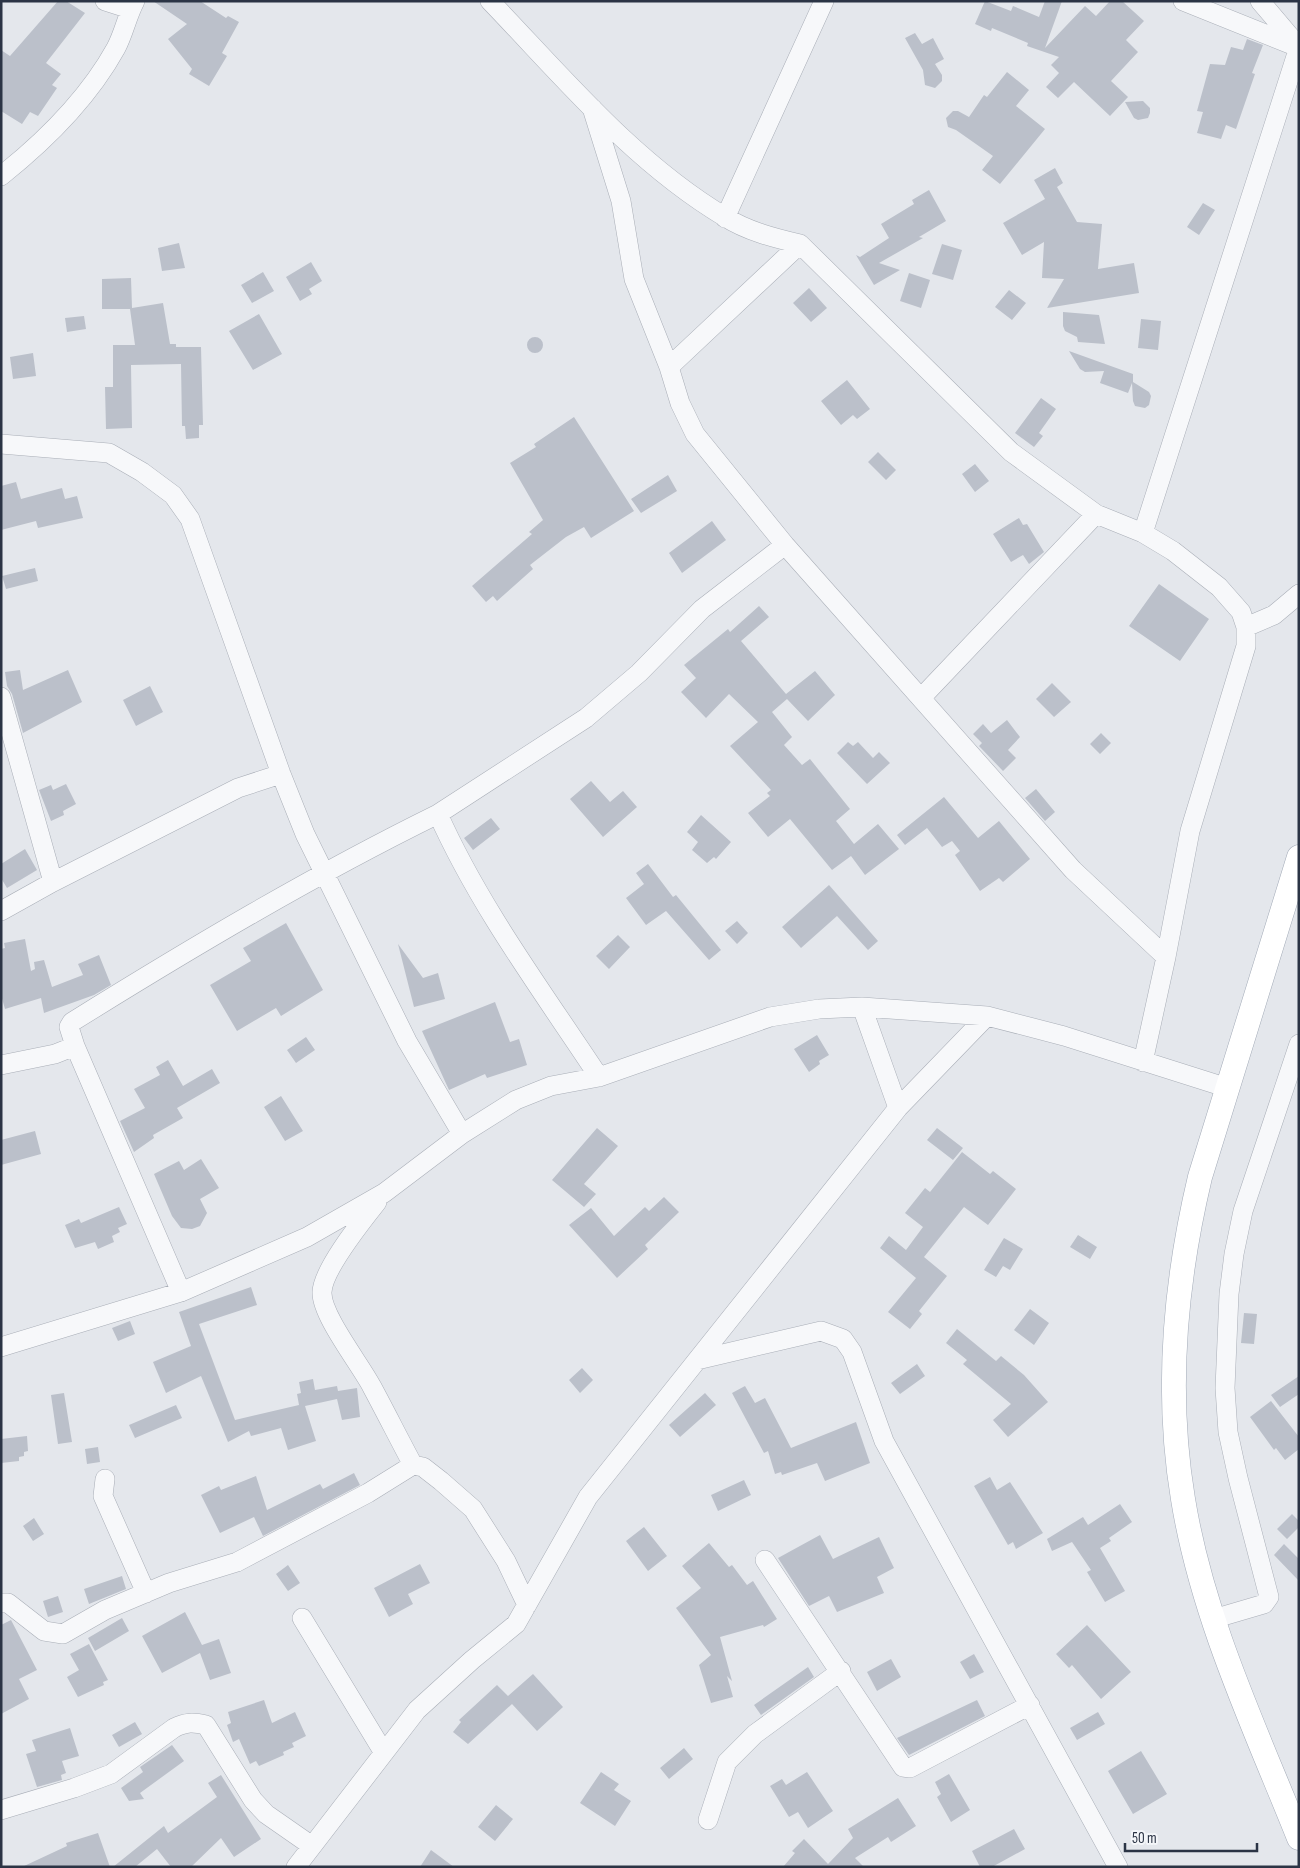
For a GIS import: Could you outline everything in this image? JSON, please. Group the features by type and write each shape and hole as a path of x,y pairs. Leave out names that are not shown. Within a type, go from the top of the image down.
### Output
{"main road":[{"path":"1299,857 1200,1177 1181,1268 1175,1322 1174,1390 1183,1499 1195,1554 1213,1619 1299,1838"}],"street":[{"path":"1,176 25,157 91,88 117,46 133,5 105,1"},
{"path":"490,1 650,165 726,218 775,238 800,244 1011,452 1096,514 1143,533 1173,551 1218,587 1241,612 1246,627 1246,646 1190,831 1166,957 1143,1062"},
{"path":"726,218 824,1"},
{"path":"1183,1 1299,47"},
{"path":"1260,1 1299,47"},
{"path":"1143,533 1299,47"},
{"path":"592,107 621,201 634,279 669,367 680,404 695,434 785,545 1073,870 1166,957"},
{"path":"669,367 800,244"},
{"path":"1,444 109,452 142,472 173,495 190,519 281,774 324,874 407,1041 462,1134"},
{"path":"921,698 1096,514"},
{"path":"181,1292 75,1046 69,1028 72,1022 205,941 324,874 438,814 586,718 640,673 702,610 785,545"},
{"path":"1246,627 1274,615 1299,594"},
{"path":"1,697 52,882"},
{"path":"1,911 52,882 238,788 281,774"},
{"path":"438,814 450,841 502,930 599,1077"},
{"path":"862,1007 898,1108"},
{"path":"1,1347 181,1292 307,1237 384,1193 462,1134 516,1100 551,1086 599,1077 770,1017 820,1010 862,1007 988,1016 1064,1036 1228,1088"},
{"path":"296,1867 417,1710 472,1660 511,1629 527,1605 588,1497 898,1108 988,1016"},
{"path":"1213,1619 1264,1604 1270,1596 1238,1478 1228,1432 1225,1388 1228,1303 1234,1254 1243,1211 1299,1044"},
{"path":"1,1065 55,1054 75,1046"},
{"path":"384,1193 356,1228 326,1274 322,1292 325,1309 372,1385 413,1465 422,1468 441,1480 473,1508 506,1561 527,1605"},
{"path":"697,1360 821,1330 843,1339 852,1352 884,1442 1118,1867"},
{"path":"1,1603 8,1604 44,1631 63,1634 105,1610 169,1583 237,1562 368,1493 413,1465"},
{"path":"105,1479 103,1496 146,1593"},
{"path":"765,1560 841,1671 903,1767 910,1768 1030,1705"},
{"path":"302,1618 384,1753"},
{"path":"708,1820 727,1762 754,1734 841,1671"},
{"path":"1,1810 74,1788 111,1774 174,1728 185,1723 195,1722 206,1726 253,1800 266,1814 312,1846"}],"building":[{"path":"58,1 66,1 85,13 46,63 61,74 52,85 57,88 38,116 30,112 22,124 1,111 1,50 10,56"},
{"path":"153,1 200,1 226,18 228,16 239,22 222,53 227,56 209,86 189,74 192,69 168,39 187,24"},
{"path":"985,1 1011,11 1013,6 1039,17 1045,1 1062,1 1045,48 1085,6 1096,16 1110,1 1122,1 1144,21 1126,40 1138,52 1111,81 1128,97 1110,116 1074,82 1058,98 1046,87 1059,73 1051,65 1059,57 1027,46 1028,43 992,28 991,31 975,24"},
{"path":"915,33 922,44 933,38 944,59 935,64 942,75 942,81 935,88 925,85 923,70 905,38"},
{"path":"1247,39 1263,45 1252,73 1255,74 1236,129 1226,125 1221,139 1197,133 1203,112 1197,111 1210,64 1225,65 1231,47 1243,50"},
{"path":"1007,72 1029,90 1016,106 1045,129 1000,184 982,170 993,156 956,130 948,127 946,118 953,111 958,111 969,117 984,95 987,97"},
{"path":"1143,101 1150,108 1150,113 1148,118 1138,120 1134,118 1125,102"},
{"path":"1055,168 1063,183 1057,187 1077,222 1102,224 1098,269 1134,263 1139,293 1047,308 1064,279 1042,278 1044,242 1022,255 1003,223 1045,199 1034,180"},
{"path":"929,190 946,221 919,237 923,238 879,263 900,270 874,285 856,255 860,257 889,238 881,224 914,204 912,200"},
{"path":"1203,203 1215,210 1199,235 1187,227"},
{"path":"179,243 185,268 162,271 158,248"},
{"path":"942,244 962,250 953,280 932,274"},
{"path":"311,262 322,281 309,289 312,294 300,301 286,277"},
{"path":"263,272 274,291 252,303 241,285"},
{"path":"909,273 930,280 921,308 900,301"},
{"path":"131,278 132,308 163,303 170,344 176,344 176,347 201,347 203,425 199,425 199,438 186,439 185,426 182,426 181,364 131,365 132,428 106,429 105,387 113,387 113,345 135,345 130,309 102,309 102,279"},
{"path":"809,288 827,308 811,322 793,303"},
{"path":"1009,290 1026,303 1012,320 995,307"},
{"path":"1063,312 1099,315 1105,344 1078,342 1077,337 1065,331"},
{"path":"259,314 282,354 253,370 229,331"},
{"path":"84,316 86,329 67,332 65,318"},
{"path":"1141,319 1161,321 1158,350 1138,348"},
{"path":"535,337 541,339 543,345 541,351 535,353 529,351 527,345 529,339"},
{"path":"1069,351 1133,374 1133,382 1149,392 1151,396 1149,405 1145,408 1135,406 1132,383 1128,393 1100,383 1104,371 1085,372 1080,369"},
{"path":"33,353 36,376 13,379 10,357"},
{"path":"847,380 870,409 857,419 853,415 841,425 821,401"},
{"path":"1041,398 1056,409 1039,433 1043,436 1034,447 1015,433"},
{"path":"574,417 634,511 591,538 584,527 566,537 530,565 533,569 497,601 493,596 486,602 472,586 532,534 529,532 543,520 510,463 536,447 534,444"},
{"path":"878,452 896,470 886,480 868,462"},
{"path":"975,464 989,481 975,492 962,474"},
{"path":"668,475 677,491 641,513 631,499"},
{"path":"16,482 21,499 62,488 65,499 77,496 83,518 38,528 36,521 1,530 1,486"},
{"path":"1019,518 1023,525 1027,524 1044,552 1029,564 1023,555 1011,562 993,534"},
{"path":"712,521 726,540 682,573 669,553"},
{"path":"35,568 38,581 6,589 2,576"},
{"path":"1159,584 1209,619 1180,661 1129,626"},
{"path":"759,606 769,617 741,641 786,694 815,671 835,695 808,721 787,699 772,712 792,737 784,745 802,765 810,759 850,809 836,821 854,844 878,824 899,849 865,875 851,856 832,870 790,819 768,837 748,813 770,796 767,793 771,790 730,746 758,722 729,694 706,718 681,692 696,678 684,665 728,629 730,632"},
{"path":"20,670 23,690 68,670 82,702 23,733 12,694 7,686 5,672"},
{"path":"1052,683 1071,702 1054,717 1036,699"},
{"path":"150,686 163,712 136,726 123,700"},
{"path":"1007,720 1020,737 1008,750 1016,758 1003,771 979,746 982,743 973,734 983,724 991,733"},
{"path":"1101,733 1111,743 1100,754 1090,744"},
{"path":"848,742 853,746 858,742 873,758 879,752 890,763 867,784 837,753"},
{"path":"591,781 610,802 623,791 637,807 603,837 570,799"},
{"path":"66,784 76,804 63,811 64,815 51,821 39,790 51,785 53,790"},
{"path":"1036,789 1055,812 1045,821 1025,798"},
{"path":"944,797 978,838 999,821 1030,859 1003,882 999,878 980,891 955,855 960,851 952,841 942,847 927,828 905,845 897,835"},
{"path":"701,815 731,842 716,859 714,857 707,863 692,850 698,842 687,832"},
{"path":"491,818 500,829 473,850 464,838"},
{"path":"25,849 37,870 7,888 1,878 1,864"},
{"path":"648,864 673,897 676,895 721,950 709,960 666,911 646,925 626,898 644,884 636,873"},
{"path":"829,885 878,941 868,950 837,916 801,948 782,927"},
{"path":"737,921 748,933 737,944 725,931"},
{"path":"286,923 323,990 281,1016 276,1008 237,1031 210,985 251,961 243,948"},
{"path":"618,935 630,947 609,969 596,956"},
{"path":"25,939 31,971 35,969 34,962 44,960 52,987 83,975 78,964 99,955 111,985 94,995 44,1013 41,998 5,1009 1,995 1,949 5,948 4,943"},
{"path":"398,944 423,978 438,973 445,999 414,1007"},
{"path":"495,1002 510,1042 519,1039 527,1065 487,1078 485,1074 449,1090 422,1031"},
{"path":"817,1035 829,1055 819,1061 820,1064 809,1072 794,1049"},
{"path":"306,1037 315,1050 296,1063 287,1050"},
{"path":"168,1060 183,1086 212,1069 220,1083 177,1108 183,1118 153,1135 154,1138 134,1152 120,1121 145,1108 134,1089 160,1075 156,1067"},
{"path":"281,1096 303,1131 285,1141 264,1107"},
{"path":"597,1128 618,1146 584,1184 596,1194 584,1207 552,1180"},
{"path":"937,1128 963,1148 953,1160 927,1140"},
{"path":"35,1131 41,1154 1,1165 1,1140"},
{"path":"962,1152 990,1174 993,1171 1016,1189 988,1225 964,1207 924,1257 947,1276 919,1311 922,1314 910,1329 888,1312 916,1278 880,1248 889,1236 906,1250 923,1227 905,1213 925,1188 930,1192"},
{"path":"201,1159 219,1188 200,1199 207,1213 200,1226 192,1229 181,1228 172,1216 154,1174 179,1161 184,1170"},
{"path":"664,1197 679,1212 645,1245 648,1249 617,1278 569,1225 591,1208 614,1236 645,1207 649,1211"},
{"path":"119,1207 127,1224 118,1228 120,1232 112,1236 114,1242 98,1249 95,1242 75,1248 65,1225 79,1219 81,1223"},
{"path":"1078,1235 1097,1247 1090,1259 1070,1247"},
{"path":"1004,1238 1023,1249 1010,1270 1003,1266 996,1277 984,1270"},
{"path":"251,1287 257,1305 199,1324 235,1420 299,1405 297,1394 301,1393 299,1382 313,1379 315,1390 337,1386 338,1391 357,1388 360,1417 342,1420 337,1399 305,1406 316,1441 288,1450 281,1428 251,1436 249,1431 228,1442 201,1376 166,1393 153,1362 191,1346 179,1312"},
{"path":"1030,1309 1049,1323 1034,1345 1014,1330"},
{"path":"1244,1313 1257,1314 1254,1344 1241,1343"},
{"path":"130,1321 135,1334 118,1341 112,1328"},
{"path":"957,1329 996,1361 1001,1356 1024,1375 1048,1402 1008,1437 993,1420 1011,1404 963,1364 967,1360 946,1343"},
{"path":"917,1364 925,1376 900,1394 891,1383"},
{"path":"582,1368 593,1380 580,1393 569,1380"},
{"path":"1299,1376 1299,1394 1280,1407 1271,1395"},
{"path":"745,1386 755,1403 765,1398 791,1448 856,1422 870,1463 825,1481 817,1463 782,1475 781,1472 775,1474 768,1451 764,1453 732,1393"},
{"path":"64,1393 72,1442 58,1444 51,1395"},
{"path":"705,1393 716,1405 680,1437 669,1425"},
{"path":"1271,1401 1299,1437 1299,1449 1285,1460 1276,1448 1274,1450 1250,1417"},
{"path":"176,1405 182,1418 135,1438 129,1425"},
{"path":"27,1436 28,1451 24,1452 24,1456 19,1457 19,1461 1,1463 1,1439"},
{"path":"98,1447 100,1462 87,1464 85,1449"},
{"path":"354,1473 360,1485 263,1536 254,1517 220,1533 201,1495 219,1486 221,1490 256,1476 267,1510 320,1484 323,1489"},
{"path":"990,1477 997,1490 1010,1482 1043,1533 1016,1549 1013,1542 1008,1545 974,1486"},
{"path":"744,1480 751,1495 718,1511 711,1495"},
{"path":"1120,1504 1132,1522 1109,1538 1111,1541 1100,1548 1125,1591 1105,1602 1087,1572 1091,1570 1072,1542 1052,1551 1047,1539 1083,1517 1088,1525"},
{"path":"1292,1514 1299,1521 1299,1527 1287,1539 1277,1529"},
{"path":"34,1518 44,1534 33,1541 23,1526"},
{"path":"644,1527 667,1556 648,1571 626,1541"},
{"path":"820,1535 833,1559 879,1537 894,1568 877,1577 884,1593 837,1612 829,1596 809,1606 778,1558"},
{"path":"709,1543 729,1567 732,1565 747,1585 753,1581 777,1619 764,1627 763,1625 720,1637 732,1681 727,1676 733,1697 711,1703 699,1665 711,1655 676,1608 701,1588 682,1566"},
{"path":"1284,1544 1299,1559 1299,1581 1274,1555"},
{"path":"420,1564 430,1583 408,1594 413,1604 389,1617 374,1588"},
{"path":"288,1565 300,1583 288,1591 276,1574"},
{"path":"122,1576 126,1589 89,1604 84,1589"},
{"path":"58,1596 63,1612 48,1617 43,1601"},
{"path":"185,1612 202,1645 219,1639 231,1673 210,1680 200,1653 162,1673 142,1636"},
{"path":"122,1618 129,1631 95,1651 88,1638"},
{"path":"11,1620 37,1670 19,1679 29,1699 1,1714 1,1625"},
{"path":"1087,1625 1131,1672 1101,1699 1072,1665 1069,1668 1056,1654"},
{"path":"89,1644 108,1680 103,1682 104,1685 78,1697 67,1677 79,1670 70,1654"},
{"path":"974,1654 984,1672 970,1679 960,1662"},
{"path":"891,1659 901,1677 877,1691 867,1672"},
{"path":"808,1667 814,1677 761,1715 754,1705"},
{"path":"533,1674 563,1707 537,1731 512,1704 468,1744 453,1732 461,1722 459,1720 497,1685 508,1696"},
{"path":"264,1700 272,1723 295,1712 306,1736 292,1743 294,1747 283,1752 284,1755 259,1766 256,1761 250,1764 239,1739 233,1742 227,1725 231,1723 228,1712"},
{"path":"977,1700 985,1716 909,1755 897,1738"},
{"path":"1098,1712 1105,1724 1077,1740 1070,1728"},
{"path":"135,1722 142,1734 119,1747 112,1735"},
{"path":"70,1728 79,1756 62,1761 66,1773 61,1775 62,1780 37,1787 26,1754 36,1751 32,1740"},
{"path":"172,1745 184,1761 140,1793 144,1799 129,1801 121,1788 143,1772 140,1767"},
{"path":"684,1748 693,1759 669,1779 660,1768"},
{"path":"1141,1751 1167,1794 1133,1814 1108,1771"},
{"path":"601,1772 619,1784 614,1790 631,1801 615,1826 580,1803"},
{"path":"807,1772 833,1811 808,1828 798,1812 789,1817 770,1786 782,1779 786,1785"},
{"path":"949,1774 970,1810 951,1822 937,1797 941,1794 935,1782"},
{"path":"221,1775 261,1839 234,1857 221,1838 191,1867 171,1867 157,1849 135,1867 113,1867 164,1826 168,1833 217,1797 208,1783"},
{"path":"898,1798 916,1826 891,1842 888,1837 855,1858 864,1867 783,1867 795,1853 792,1851 804,1839 828,1864 853,1838 848,1829"},
{"path":"496,1805 513,1819 495,1841 478,1827"},
{"path":"1014,1829 1025,1849 992,1867 980,1867 972,1851"},
{"path":"98,1833 110,1867 22,1867 67,1846 66,1843"},
{"path":"431,1850 454,1867 420,1867"}]}
